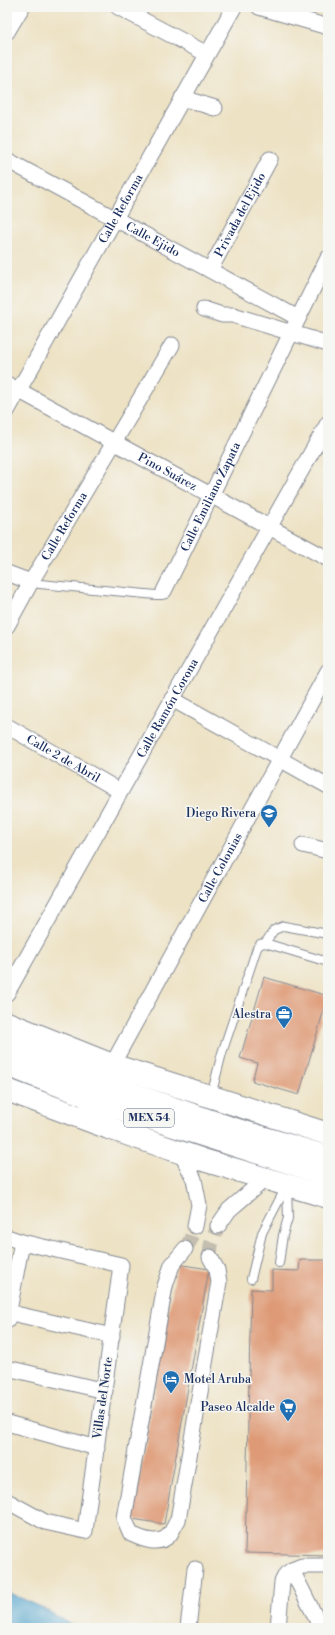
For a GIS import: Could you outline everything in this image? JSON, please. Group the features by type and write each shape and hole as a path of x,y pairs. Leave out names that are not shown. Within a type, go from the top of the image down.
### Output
{"main road":[{"path":"7,1023 112,1065 210,1097 296,1157 328,1197"},
{"name":"MEX 54","path":"7,1045 123,1091 228,1127 296,1157 328,1175"},
{"name":"MEX 54","path":"7,1065 87,1096 296,1157 328,1157"},
{"path":"7,1090 181,1153 265,1179 328,1134"},
{"path":"87,1096 109,1128"}],"street":[{"path":"7,32 22,7"},
{"path":"118,7 207,54"},
{"name":"Calle Reforma","path":"7,411 12,387 114,218 234,7"},
{"path":"259,7 328,27"},
{"path":"182,98 215,108"},
{"name":"Privada del Ejido","path":"210,270 270,159"},
{"name":"Calle Ejido","path":"7,160 298,318"},
{"name":"Calle Emiliano Zapata","path":"164,592 328,258"},
{"path":"204,309 222,315 233,315 328,344"},
{"name":"Calle Reforma","path":"7,626 31,582 172,345"},
{"name":"Pino Suárez","path":"12,387 328,559"},
{"name":"Calle Ramón Corona","path":"7,993 328,423"},
{"name":"Calle Emiliano Zapata","path":"7,573 31,582"},
{"name":"Calle Colonias","path":"112,1065 328,671"},
{"path":"172,699 328,786"},
{"name":"Calle 2 de Abril","path":"7,726 120,791"},
{"path":"303,845 328,851"},
{"path":"181,1153 194,1179 199,1205 195,1226"},
{"path":"218,1226 228,1210 265,1179"},
{"path":"7,1237 22,1242 8,1315 112,1336"},
{"name":"Villas del Norte","path":"7,1501 45,1522 85,1531 121,1265 22,1242"},
{"path":"186,1249 172,1265 165,1286 124,1518 130,1534 143,1540 157,1541 169,1535 178,1520 219,1282 217,1270 210,1257"},
{"path":"7,1368 104,1391"},
{"path":"7,1423 97,1448"},
{"path":"278,1628 282,1582 286,1574 302,1566 328,1566"},
{"path":"188,1628 195,1569"},
{"path":"292,1570 321,1628"}],"lane":[{"name":"Calle Emiliano Zapata","path":"31,582 156,595 162,595 164,592"},
{"path":"265,943 274,930 284,926 328,934"},
{"path":"210,1097 222,1053 257,948 260,944 265,943 328,961"},
{"path":"280,1263 296,1157"},
{"path":"251,1278 262,1233 296,1157"}],"water":[{"path":"7,1592 41,1607 77,1628 7,1628"}],"building":[{"name":"Alestra","path":"264,977 328,996 299,1095 252,1081 257,1063 240,1058"},
{"name":"Paseo Alcalde","path":"300,1260 328,1260 328,1555 245,1553 251,1289 272,1290 272,1270 299,1271"},
{"name":"Motel Aruba","path":"177,1264 209,1269 164,1524 132,1519"}],"tunnel":[{"path":"185,1249 191,1239 195,1226"},
{"path":"210,1257 211,1245 218,1226"}],"place":[{"name":"Diego Rivera","path":"269,828"},
{"name":"Alestra","path":"284,1029"},
{"name":"Motel Aruba","path":"171,1394"},
{"name":"Paseo Alcalde","path":"288,1422"}]}
